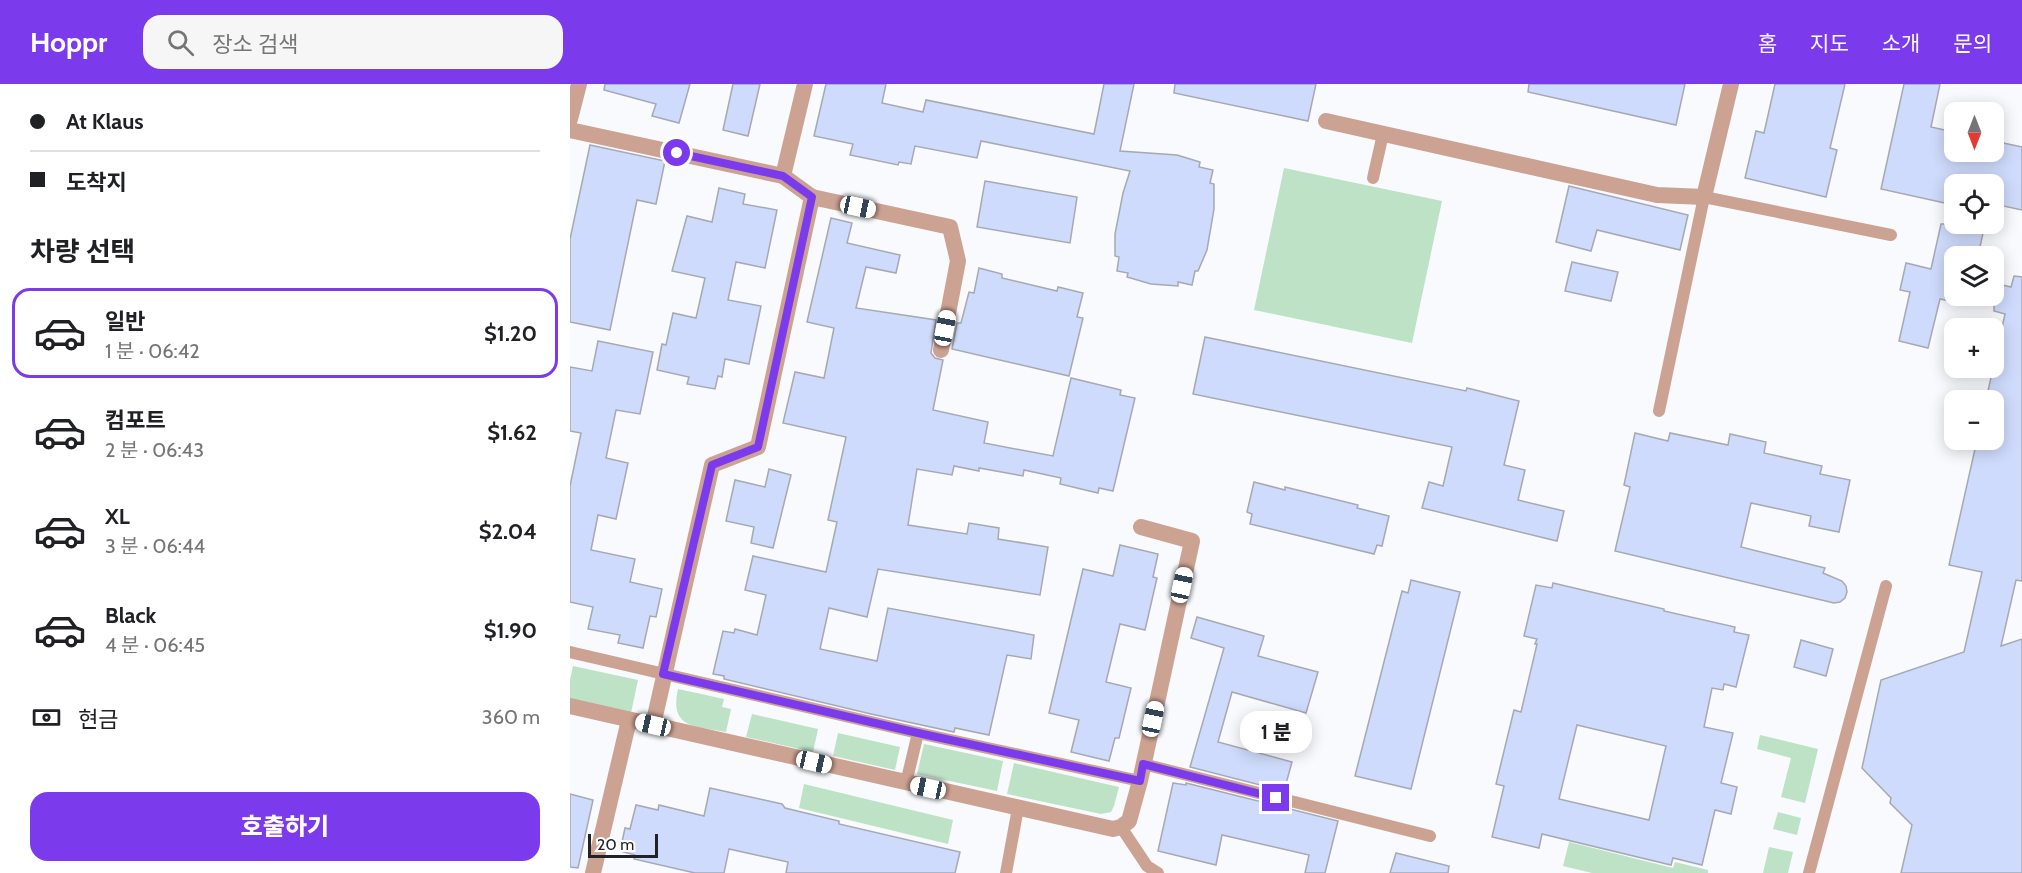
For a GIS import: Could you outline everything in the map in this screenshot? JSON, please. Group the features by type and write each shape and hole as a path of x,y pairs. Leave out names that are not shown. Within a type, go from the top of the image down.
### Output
{"street":[{"path":"783,176 805,84"},
{"path":"1326,121 1657,195 1704,197 1731,84"},
{"path":"570,119 575,90"},
{"path":"570,130 783,176 812,197 950,227 958,261 941,350"},
{"path":"653,725 712,465 758,447 812,197"},
{"path":"570,706 1113,829 1121,827 1129,821 1192,541 1141,528"},
{"path":"593,873 629,720"}],"lane":[{"path":"1374,178 1383,134"},
{"path":"1659,411 1704,197 1891,235"},
{"path":"1809,873 1886,586"},
{"path":"570,652 918,733 1141,772 1430,836"},
{"path":"906,783 918,733"},
{"path":"1006,873 1018,808"},
{"path":"1121,827 1147,866 1158,873"}],"green space":[{"path":"1284,168 1442,201 1412,343 1254,310"},
{"path":"573,666 638,680 631,713 570,700"},
{"path":"678,689 724,699 722,707 731,709 726,732 695,726 681,719 677,712 676,702"},
{"path":"752,714 818,729 813,752 746,737"},
{"path":"838,733 900,747 895,770 833,756"},
{"path":"1760,735 1818,749 1805,803 1781,797 1791,758 1757,749"},
{"path":"924,744 1003,761 997,791 917,774"},
{"path":"1014,763 1119,787 1114,806 1111,812 1101,814 1007,794"},
{"path":"804,784 953,820 948,844 799,808"},
{"path":"1778,812 1801,818 1797,835 1773,829"},
{"path":"1569,842 1673,868 1675,862 1708,870 1708,873 1592,873 1563,866"},
{"path":"1769,847 1793,852 1788,873 1763,873"}],"building":[{"path":"605,84 690,84 679,123 652,116 656,104 604,90"},
{"path":"733,84 760,84 748,136 723,130"},
{"path":"826,84 886,84 882,103 923,112 926,100 1094,134 1104,84 1134,84 1120,151 1177,155 1200,162 1199,167 1213,170 1210,183 1214,184 1214,209 1207,250 1198,271 1195,271 1192,285 1178,282 1178,286 1151,284 1127,277 1128,273 1117,271 1119,257 1115,256 1115,234 1130,171 981,141 977,158 915,146 911,164 899,162 898,165 850,155 853,144 814,136"},
{"path":"1175,84 1316,84 1308,121 1174,93"},
{"path":"1529,84 1685,84 1676,125 1528,92"},
{"path":"1775,84 1845,84 1830,148 1837,150 1826,197 1745,178 1756,131 1764,133"},
{"path":"1904,84 1940,84 1931,127 1944,130 1944,162 2004,162 2004,143 2022,147 2022,210 2004,206 2004,174 1944,174 1944,203 1881,189"},
{"path":"590,145 665,161 656,204 637,200 610,330 570,322 570,239"},
{"path":"985,181 1077,197 1070,243 977,227"},
{"path":"1569,186 1688,215 1680,250 1597,230 1591,251 1556,242"},
{"path":"719,188 745,194 743,204 777,210 765,268 736,262 728,300 761,306 749,364 725,359 722,377 718,376 715,389 687,384 689,377 657,370 662,344 666,345 673,313 696,318 705,278 672,271 687,216 712,222"},
{"path":"831,218 852,223 847,243 900,255 896,273 866,267 856,308 936,320 931,353 935,358 943,360 933,410 988,422 984,443 1053,456 1071,378 1121,390 1120,395 1135,398 1113,491 1099,488 1098,493 1060,484 1061,478 1024,470 1023,476 954,466 952,475 917,469 908,525 967,534 969,523 999,528 998,539 1048,547 1040,595 878,569 867,617 829,608 820,649 877,661 888,608 1034,635 1031,659 1007,655 989,735 955,728 954,732 871,714 724,679 724,676 713,674 723,631 734,633 735,629 757,635 766,595 745,590 753,556 826,572 837,522 828,520 846,437 783,423 795,372 824,378 834,328 807,322"},
{"path":"1941,224 1944,224 1944,234 1983,234 1980,246 1944,246 1944,300 1940,299 1928,348 1899,341 1910,292 1900,290 1906,263 1931,269"},
{"path":"1572,262 1618,272 1611,301 1565,291"},
{"path":"979,268 1002,274 1002,278 1057,291 1058,287 1083,293 1077,317 1083,318 1069,376 952,349 957,323 961,323 969,292 974,293"},
{"path":"2014,276 2022,277 2022,581 2016,580 2001,646 2022,639 2022,873 1901,873 1912,825 1890,803 1891,798 1862,768 1881,680 1964,652 1982,572 1949,565 1975,450 2004,450 2004,390 1988,390 1991,378 2004,378 2005,314 1994,311 1994,306 2004,306 2004,285 2011,287"},
{"path":"1205,337 1466,391 1467,388 1519,401 1504,465 1525,470 1518,500 1564,511 1557,541 1422,508 1429,482 1443,486 1452,447 1193,394"},
{"path":"598,341 653,352 640,414 616,410 606,458 628,463 616,519 598,515 591,550 635,559 630,582 662,589 656,617 650,616 643,648 618,643 620,635 588,629 593,607 570,602 570,486 581,433 570,431 570,367 592,371"},
{"path":"1635,433 1668,441 1670,433 1728,445 1730,434 1766,442 1764,453 1822,466 1820,474 1850,480 1839,532 1809,526 1811,516 1751,503 1741,547 1825,568 1823,573 1842,581 1846,586 1845,598 1834,603 1615,551 1630,487 1624,485"},
{"path":"769,469 791,475 773,548 751,543 754,527 726,521 735,480 765,487"},
{"path":"1254,482 1285,490 1285,487 1358,505 1357,508 1389,516 1382,546 1377,545 1374,554 1250,524 1252,514 1247,512"},
{"path":"1120,545 1158,554 1153,577 1157,578 1145,630 1120,624 1106,682 1131,688 1119,738 1115,738 1109,761 1071,752 1079,720 1049,713 1083,569 1113,576"},
{"path":"1411,580 1460,592 1411,789 1355,776 1402,591 1408,593"},
{"path":"1553,583 1664,609 1664,611 1735,627 1734,632 1749,635 1736,687 1724,684 1723,690 1712,688 1704,727 1733,733 1721,783 1737,787 1731,814 1715,810 1702,865 1673,858 1671,865 1542,834 1539,848 1492,837 1504,786 1496,784 1514,710 1521,712 1537,644 1535,644 1537,639 1524,636 1536,585 1552,588","holes":["1577,725 1666,746 1649,820 1559,799"]},
{"path":"1197,617 1264,636 1258,656 1318,672 1306,713 1232,692 1218,742 1292,762 1284,791 1190,767 1224,648 1191,638"},
{"path":"1801,640 1833,649 1826,676 1794,667"},
{"path":"1173,783 1186,785 1186,783 1338,821 1325,873 1305,873 1309,855 1222,835 1216,865 1158,851"},
{"path":"710,788 782,804 785,808 839,821 839,824 960,852 955,873 786,873 788,862 729,849 724,873 695,873 634,859 635,855 620,851 625,828 630,829 636,805 658,810 659,805 704,816"},
{"path":"570,794 593,800 578,868 570,867"},
{"path":"1396,853 1449,866 1448,873 1390,873"}],"route":[{"path":"677,153 783,176 812,197 758,447 712,465 663,674 1140,781 1143,764 1276,798"}]}
